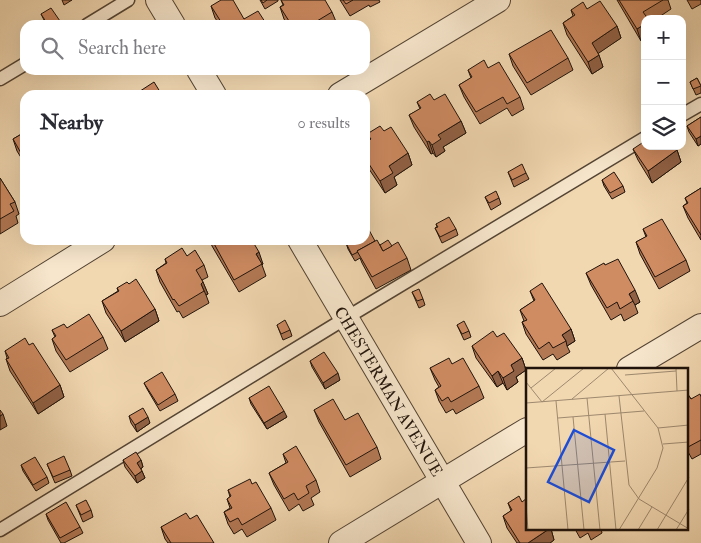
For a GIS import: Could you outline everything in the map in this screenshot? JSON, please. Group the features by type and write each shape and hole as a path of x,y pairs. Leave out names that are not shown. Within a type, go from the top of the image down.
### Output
{"street":[{"path":"158,0 170,20"},
{"path":"348,90 498,0"},
{"path":"202,75 211,90"},
{"path":"0,304 95,245"},
{"name":"CHESTERMAN AVENUE","path":"303,245 479,543"},
{"path":"631,368 701,326"},
{"path":"341,543 526,431"}],"lane":[{"path":"95,20 128,0"},
{"path":"0,79 20,67"},
{"path":"686,113 701,104"},
{"path":"0,530 641,140"}],"building":[{"path":"221,0 233,0 244,19 258,11 264,20 220,20 211,6"},
{"path":"281,0 325,0 332,12 319,20 288,20 280,7 284,5"},
{"path":"343,0 353,0 346,4"},
{"path":"619,0 663,0 643,12 645,15 641,15 641,26 637,29"},
{"path":"600,1 617,26 592,43 599,55 588,62 563,23 575,15 571,10 583,2 587,9"},
{"path":"51,8 59,20 45,20 41,14"},
{"path":"551,30 568,58 527,83 509,54"},
{"path":"484,60 488,68 499,62 520,97 507,104 503,97 476,112 459,85 472,77 468,70"},
{"path":"697,78 701,86 693,89 690,82"},
{"path":"154,82 159,90 142,90"},
{"path":"430,94 434,100 445,94 461,121 438,135 441,139 432,145 429,141 427,142 409,115 421,108 417,102"},
{"path":"701,117 701,136 696,139 687,126"},
{"path":"380,126 384,131 391,127 408,153 389,166 393,173 380,181 370,166 370,132"},
{"path":"20,135 20,151 13,139"},
{"path":"641,144 641,150 677,150 648,171 633,149"},
{"path":"522,164 526,173 512,180 508,172"},
{"path":"614,172 623,186 610,193 602,180"},
{"path":"0,178 15,202 10,204 14,211 0,219"},
{"path":"701,188 701,235 683,206 688,203 685,198"},
{"path":"496,191 499,198 489,203 485,197"},
{"path":"449,217 456,229 440,237 435,228 438,227 436,224"},
{"path":"662,219 686,260 655,277 636,242 647,236 643,229"},
{"path":"370,232 375,241 370,244"},
{"path":"377,240 383,251 398,242 407,258 372,277 357,251"},
{"path":"388,240 392,246 383,251 380,245"},
{"path":"215,245 255,245 259,252 256,254 262,264 234,280"},
{"path":"347,245 368,245 357,251 352,255"},
{"path":"182,248 187,256 195,250 204,265 196,270 203,282 201,284 204,291 179,306 173,300 156,270 167,263 165,259"},
{"path":"618,259 635,290 629,294 633,301 620,309 617,302 607,308 586,273 604,263 605,265"},
{"path":"136,279 155,309 121,331 102,301 119,291 117,288 127,282 129,284"},
{"path":"542,283 571,329 562,335 566,341 553,348 549,342 539,349 522,322 527,320 520,310 535,300 530,291"},
{"path":"419,289 423,299 417,301 412,292"},
{"path":"89,314 103,337 66,360 52,339 56,336 52,330 64,324 67,328"},
{"path":"285,320 290,330 281,334 277,325"},
{"path":"464,321 469,331 462,334 457,325"},
{"path":"493,331 497,337 504,333 522,358 511,365 514,371 503,378 498,371 492,376 472,346"},
{"path":"25,338 29,345 33,343 60,385 33,403 6,359 9,358 5,351"},
{"path":"324,352 338,373 323,383 310,361"},
{"path":"449,358 452,364 463,358 479,386 451,402 448,397 442,401 435,390 441,386 430,368"},
{"path":"162,372 175,394 158,405 144,383"},
{"path":"269,386 284,411 264,423 249,398"},
{"path":"688,394 691,399 700,394 701,397 701,440 688,447"},
{"path":"333,399 345,420 358,413 377,447 346,465 314,410"},
{"path":"143,408 148,417 135,425 129,416"},
{"path":"296,446 316,480 306,486 309,493 298,500 294,493 284,499 269,473 288,462 283,454"},
{"path":"136,452 141,460 137,463 142,471 135,476 123,460"},
{"path":"64,456 70,470 53,477 47,464"},
{"path":"35,457 47,477 33,485 21,465"},
{"path":"250,479 252,484 256,482 271,508 242,525 238,518 230,522 224,512 232,508 227,499 231,496 228,490"},
{"path":"519,496 522,502 526,499 526,530 548,530 528,543 520,543 503,516 512,510 508,503"},
{"path":"86,500 91,510 81,515 76,505"},
{"path":"66,502 80,527 60,538 46,514"},
{"path":"186,513 190,519 197,515 214,543 171,543 161,527"}]}
